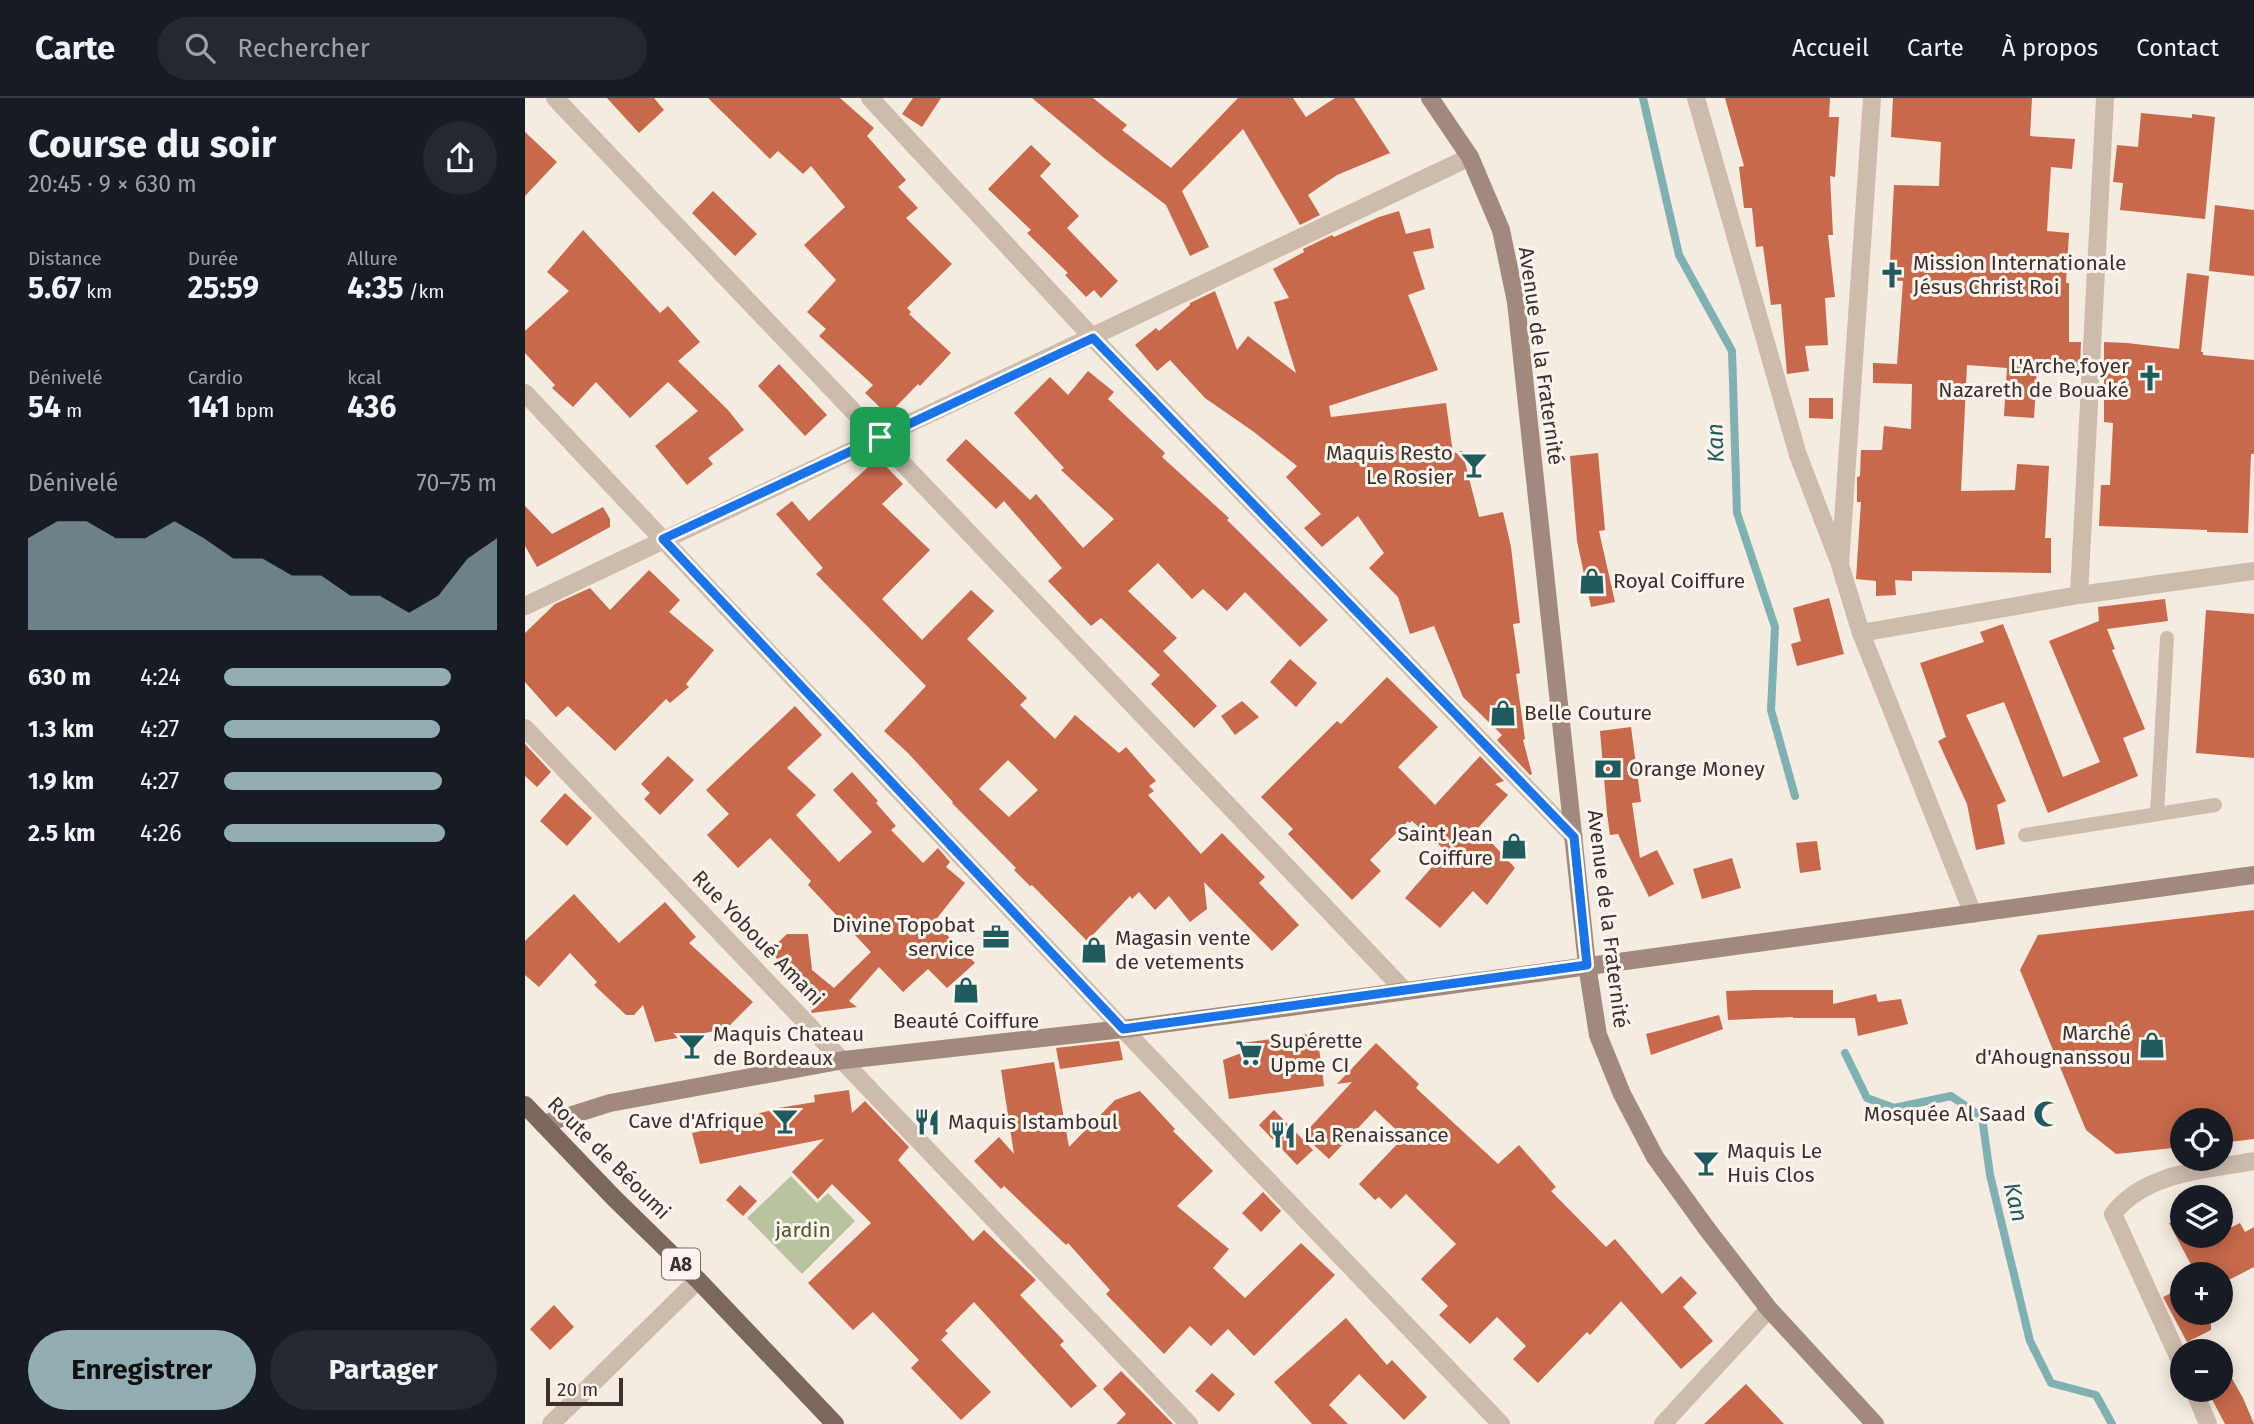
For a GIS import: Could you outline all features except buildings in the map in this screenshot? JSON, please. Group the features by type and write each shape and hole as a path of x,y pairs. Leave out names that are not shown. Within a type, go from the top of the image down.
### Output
{"main road":[{"name":"Route de Béoumi","path":"525,1105 698,1280 835,1424"}],"street":[{"path":"555,98 1405,991"},
{"path":"870,98 1093,338 1574,837"},
{"name":"Avenue de la Fraternité","path":"1430,98 1470,157 1501,230 1515,302 1587,965 1598,1035 1622,1094 1654,1157 1769,1309 1875,1424"},
{"path":"1696,98 1798,455 1840,565 1861,633 1973,914"},
{"path":"1840,565 1872,98"},
{"path":"2079,595 2105,98"},
{"path":"525,606 1470,157"},
{"path":"525,393 1123,1029 1501,1424"},
{"path":"1861,633 2079,595 2254,571"},
{"name":"Rue Yoboué Amani","path":"525,728 1189,1424"},
{"path":"543,1124 610,1103 843,1060 1123,1029 2254,875"},
{"path":"2170,1339 2113,1214 2123,1200 2158,1180 2254,1161"},
{"path":"551,1424 698,1280"},
{"path":"1663,1424 1769,1309"},
{"path":"2199,1402 2208,1424"}],"lane":[{"path":"2157,814 2167,638"},
{"path":"2025,835 2215,806"}],"green space":[{"name":"jardin","path":"791,1176 817,1203 828,1193 855,1221 802,1274 747,1218"}],"waterway":[{"name":"Kan","path":"1643,98 1679,255 1732,351 1737,513 1775,627 1771,710 1795,796"},
{"name":"Kan","path":"1845,1053 1867,1098 1894,1108 1951,1096 1982,1117 1990,1175 2030,1341 2051,1383 2096,1395 2112,1424"}],"place":[{"name":"Mission Internationale Jésus Christ Roi","path":"1892,275"},
{"name":"L'Arche,foyer Nazareth de Bouaké","path":"2150,378"},
{"name":"Maquis Resto Le Rosier","path":"1474,465"},
{"name":"Royal Coiffure","path":"1592,581"},
{"name":"Belle Couture","path":"1503,713"},
{"name":"Orange Money","path":"1608,769"},
{"name":"Saint Jean Coiffure","path":"1514,846"},
{"name":"Divine Topobat service","path":"996,937"},
{"name":"Magasin vente de vetements","path":"1094,950"},
{"name":"Beauté Coiffure","path":"966,990"},
{"name":"Marché d'Ahougnanssou","path":"2152,1045"},
{"name":"Maquis Chateau de Bordeaux","path":"692,1046"},
{"name":"Supérette Upme CI","path":"1249,1053"},
{"name":"Mosquée Al Saad","path":"2047,1114"},
{"name":"Cave d'Afrique","path":"785,1121"},
{"name":"Maquis Istamboul","path":"927,1122"},
{"name":"La Renaissance","path":"1283,1135"},
{"name":"Maquis Le Huis Clos","path":"1706,1163"}],"route":[{"path":"1093,338 1574,837 1587,965 1123,1029 663,539 880,437 1093,338"}]}
